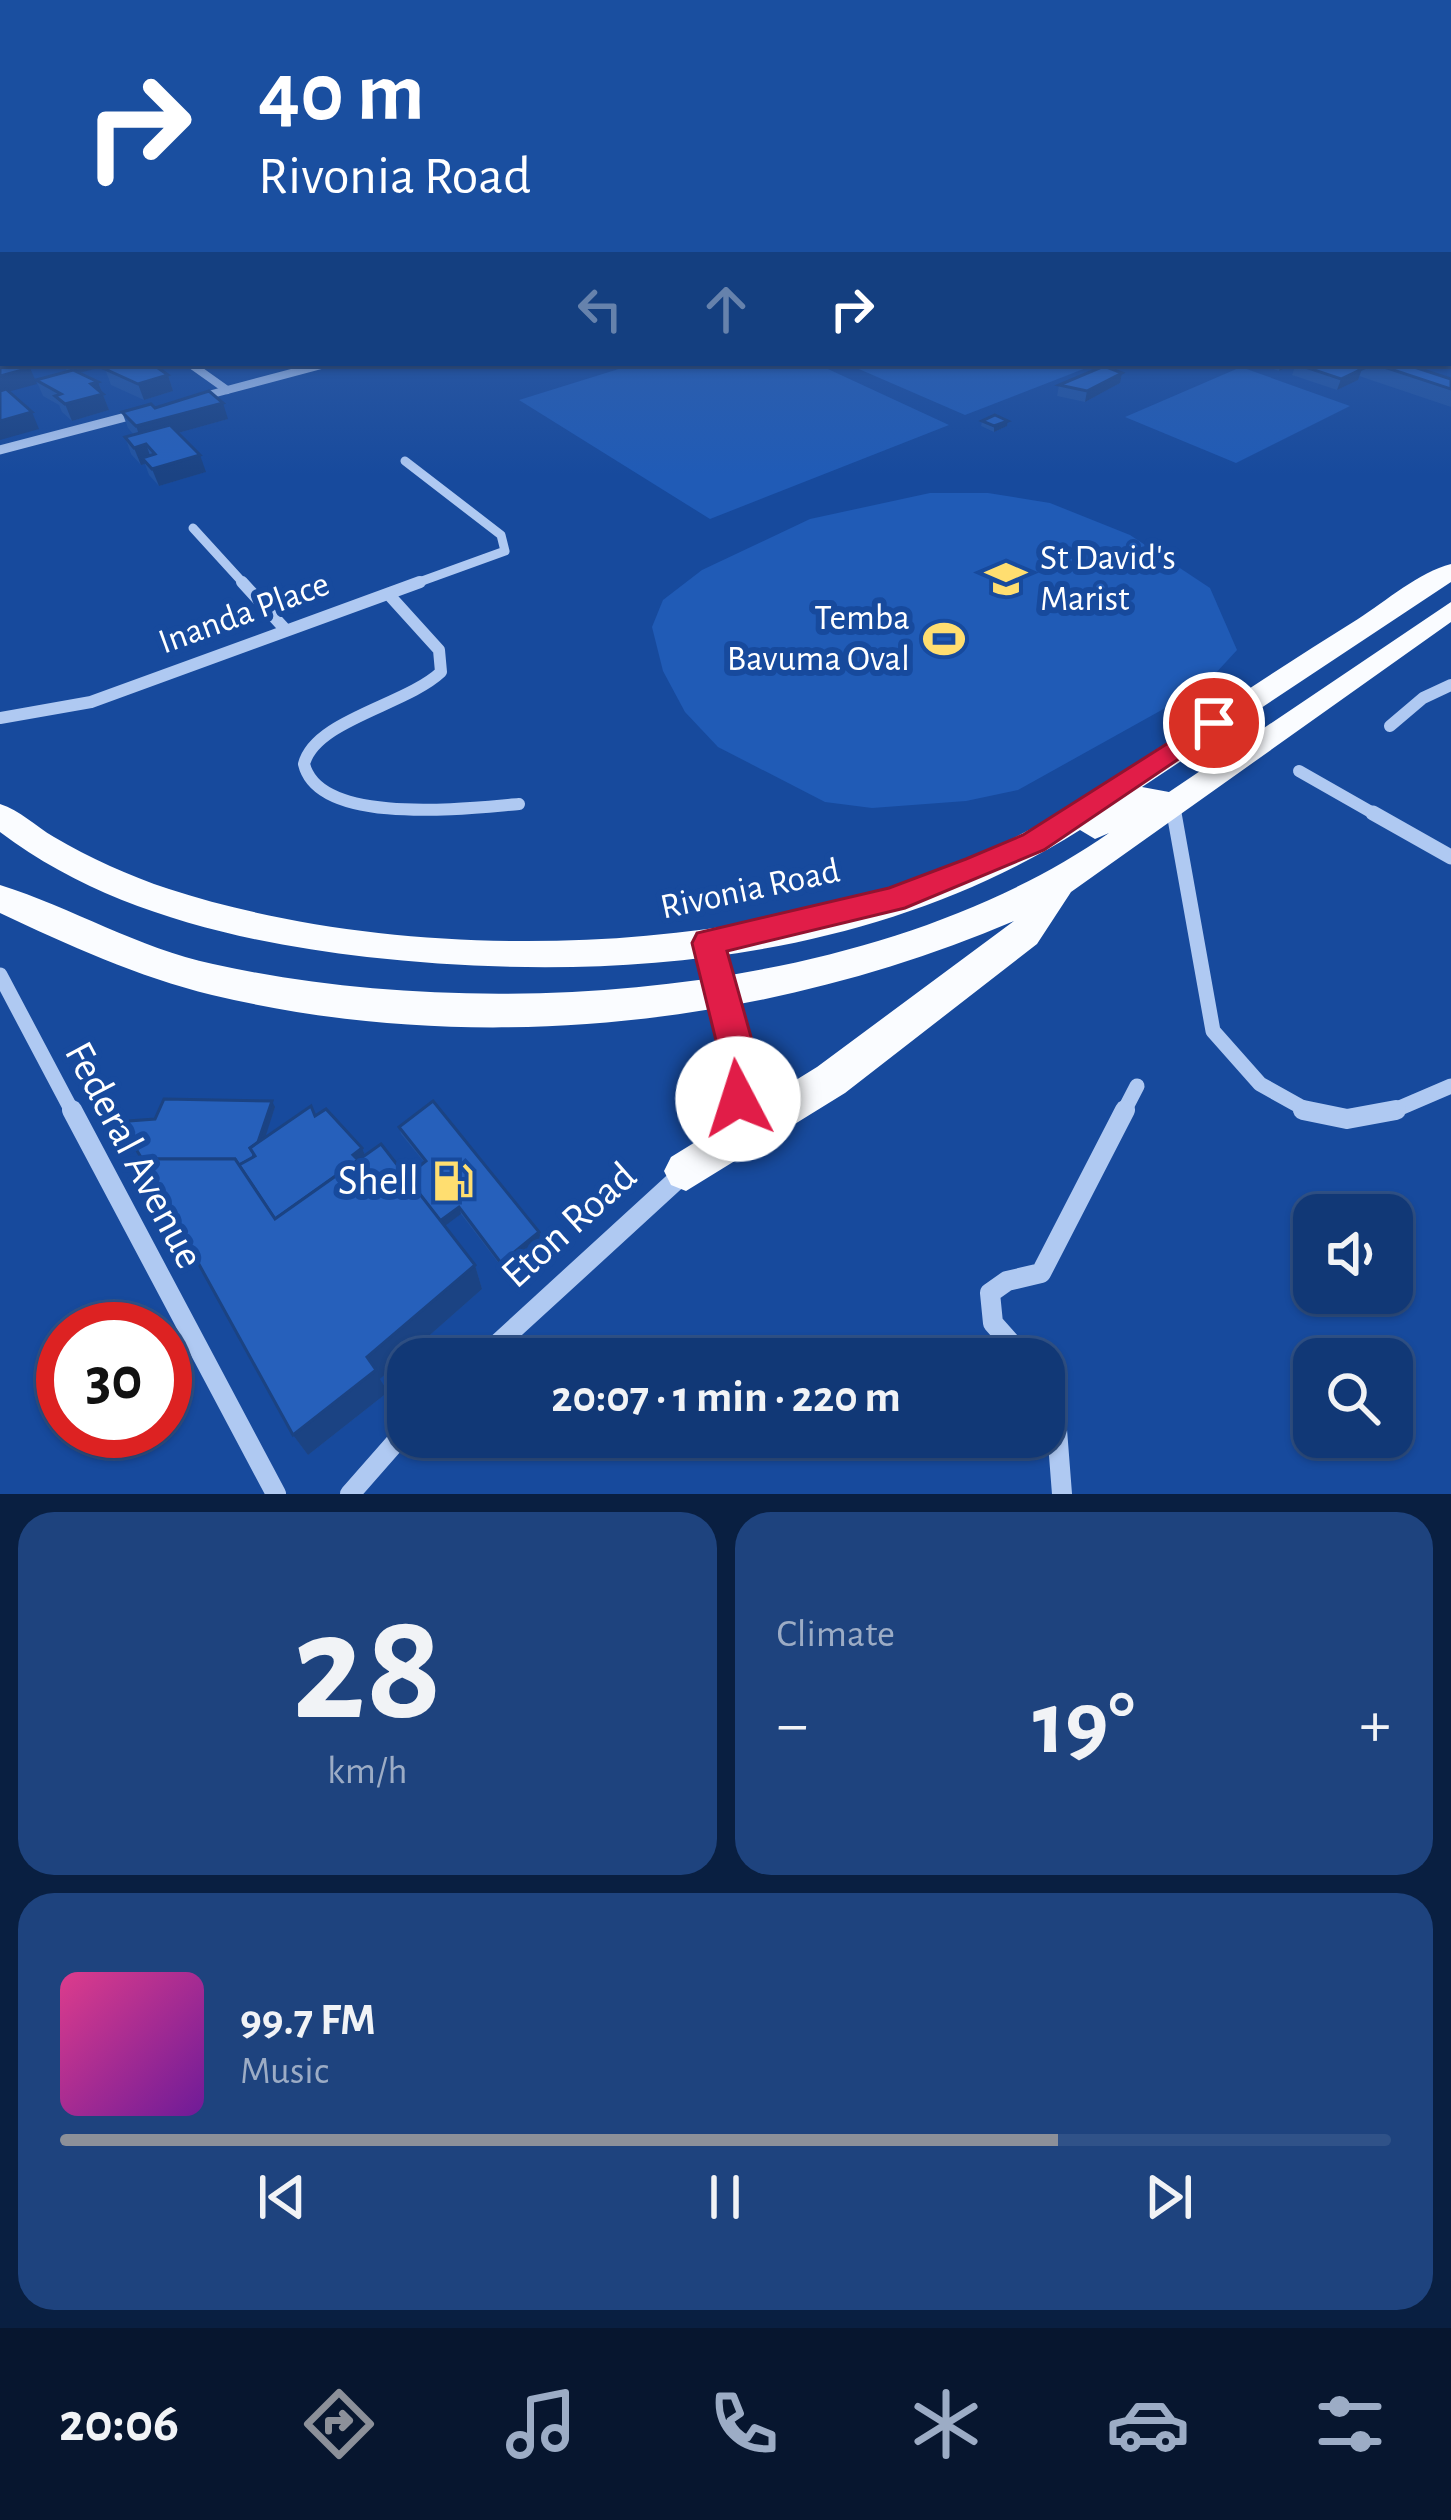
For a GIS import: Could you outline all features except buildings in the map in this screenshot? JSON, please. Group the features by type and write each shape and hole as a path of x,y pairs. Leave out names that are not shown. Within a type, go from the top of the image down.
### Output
{"main road":[{"name":"Rivonia Road","path":"0,815 70,861 175,903 271,930 512,956 607,956 709,943 894,899 1034,842 1451,571"},
{"path":"0,898 70,936 190,973 362,1006 542,1012 722,995 946,933 1058,884 1451,610"},
{"path":"894,899 994,879 1046,855 1143,797 1173,804"},
{"path":"686,1172 831,1080 1024,934 1058,884"}],"street":[{"path":"193,366 227,390"},
{"path":"182,402 318,366"},
{"path":"0,450 159,408"},
{"name":"Inanda Place","path":"0,718 35,716 91,702 284,628 391,597 505,551 501,535 405,461"},
{"path":"193,528 284,628"},
{"path":"391,597 439,650 441,672 412,695 316,740 303,765 307,780 320,794 379,807 519,805"},
{"path":"1390,726 1423,698 1451,685"},
{"path":"1299,771 1451,857"},
{"path":"1173,804 1213,1031 1228,1055 1278,1096 1338,1121 1374,1117 1451,1086"},
{"name":"Eton Road","path":"504,1338 686,1172 738,1099 742,1069 709,943"},
{"name":"Federal Avenue","path":"0,976 7,997 275,1494"},
{"path":"1002,1338 986,1312 990,1294 1006,1281 1041,1273 1137,1086"},
{"path":"350,1494 387,1452"},
{"path":"1059,1458 1062,1494"}],"shaded area":[{"path":"628,366 821,366 949,425 710,519 519,400"},
{"path":"852,366 1091,366 965,415"},
{"path":"1241,367 1350,406 1236,463 1125,417"},
{"name":"Temba Bavuma Oval","path":"930,493 988,493 1050,503 1130,535 1210,588 1237,650 1203,687 1018,790 966,801 872,808 825,802 718,747 685,712 663,671 652,627 663,600 702,570 810,519"}],"place":[{"name":"St David's Marist","path":"1006,579"},
{"name":"Temba Bavuma Oval","path":"944,639"},
{"name":"Shell","path":"453,1181"}],"route":[{"path":"738,1099 742,1069 709,943 813,922 894,899 977,867 1034,842 1214,723"}]}
